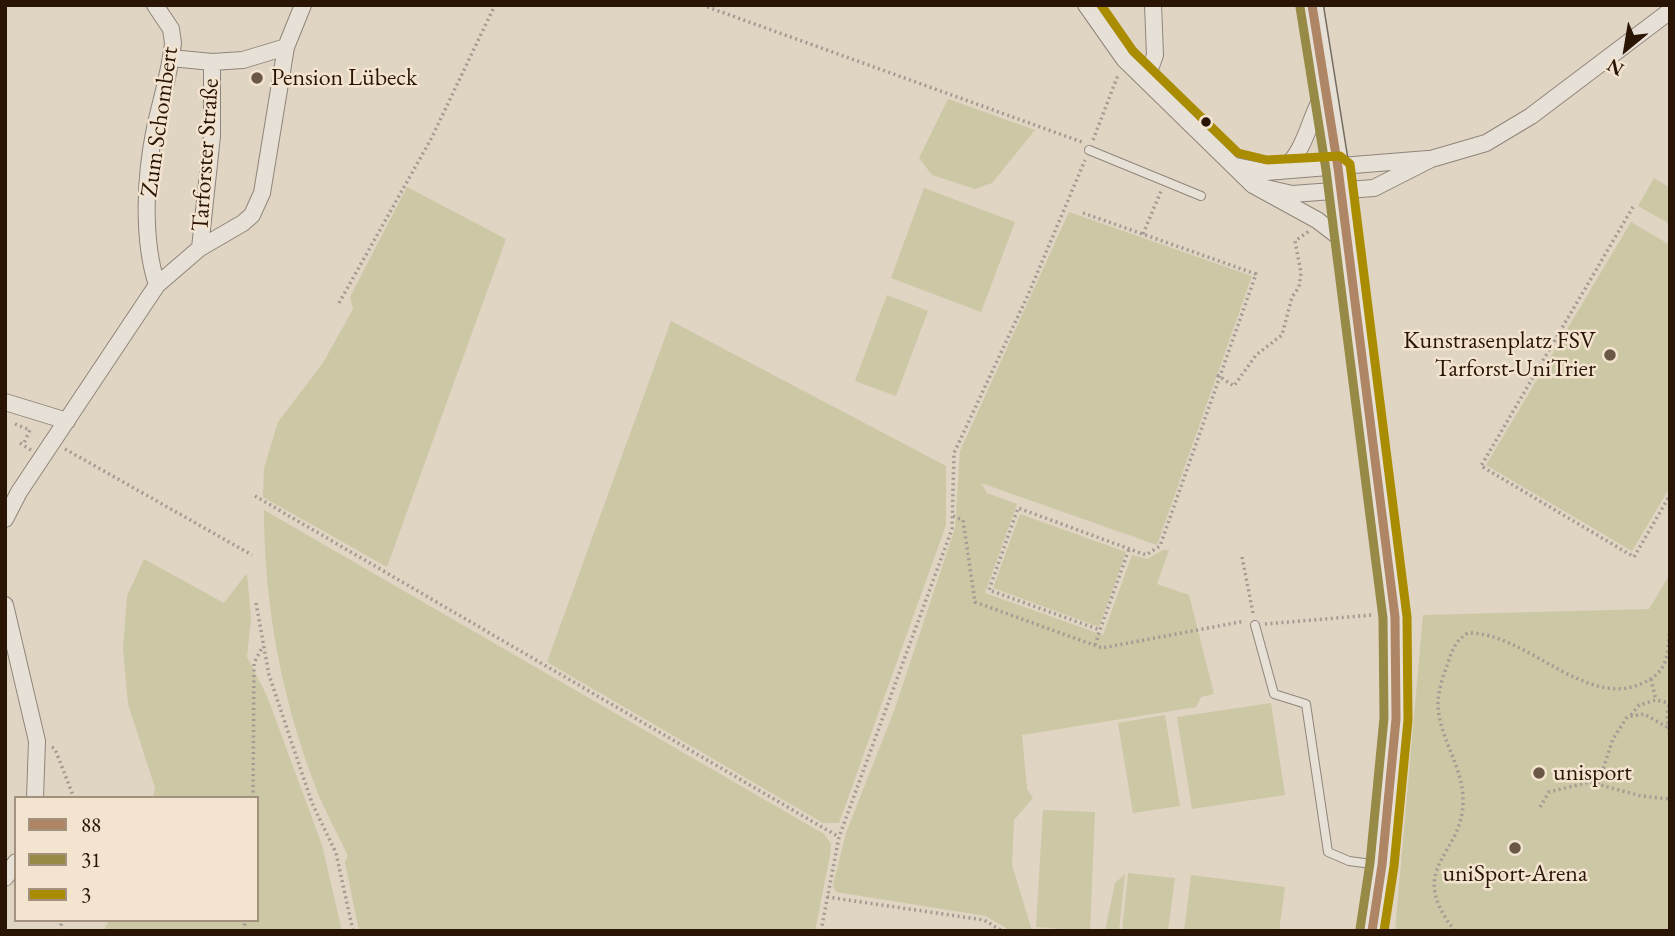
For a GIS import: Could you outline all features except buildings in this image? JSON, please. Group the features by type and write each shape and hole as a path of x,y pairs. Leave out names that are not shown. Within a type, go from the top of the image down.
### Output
{"main road":[{"path":"1312,5 1338,168 1395,617 1396,719 1382,865 1372,931"}],"street":[{"name":"Zum Schombert","path":"155,5 171,29 172,58 154,131 148,208 149,261 157,285"},
{"name":"Tarforster Straße","path":"5,519 19,492 157,285 200,248 243,223 258,204 286,47 303,5"},
{"path":"1086,5 1124,59 1253,185 1317,220 1347,243"},
{"path":"1146,80 1155,55 1153,5"},
{"path":"1253,185 1292,194 1374,188 1431,159 1486,143 1520,124 1670,11"},
{"name":"Tarforster Straße","path":"172,58 212,62 243,60 286,47"},
{"name":"Tarforster Straße","path":"200,248 212,136 212,62"},
{"path":"1281,171 1303,146 1314,108 1326,90"},
{"path":"1232,164 1266,172 1431,159"},
{"path":"5,402 67,421"},
{"path":"5,605 37,741 35,796"}],"lane":[{"path":"1090,147 1201,196"},
{"path":"1255,625 1274,694 1306,704 1328,852 1349,861 1382,865"}],"path":[{"path":"339,303 431,139 495,5"},
{"path":"702,5 1090,147"},
{"path":"821,931 839,836 952,529 954,453 1028,295 1124,59"},
{"path":"1143,234 1157,203"},
{"path":"1633,207 1481,466 1634,557 1670,495"},
{"path":"1083,213 1256,274 1160,546 1146,555 1018,508 989,590 1100,630"},
{"path":"1219,375 1234,386 1256,355 1282,335 1292,297 1299,287 1301,273 1295,241 1305,236"},
{"path":"5,419 30,430 23,445"},
{"path":"53,441 252,555"},
{"path":"255,496 839,836"},
{"path":"953,516 963,520 975,602 1102,648 1254,620 1242,557"},
{"path":"1095,646 1129,549"},
{"path":"257,603 269,675 312,803 336,853 354,931"},
{"path":"1255,625 1372,615"},
{"path":"1455,931 1436,900 1433,884 1462,813 1462,783 1438,705 1444,674 1457,641 1468,633 1487,635 1599,686 1621,689 1651,679 1663,667 1670,632"},
{"path":"253,796 254,663 264,645"},
{"path":"1651,679 1656,700"},
{"path":"1598,784 1613,739 1624,720 1639,705 1656,700 1669,701 1667,727 1670,738"},
{"path":"1631,715 1644,714 1656,718 1667,727"},
{"path":"37,741 55,749 73,796"},
{"path":"1540,807 1549,792 1590,782 1641,796 1670,799"},
{"path":"827,897 984,920 1003,931"}],"shaded area":[{"path":"948,99 1035,130 992,183 975,189 932,175 919,158"},
{"path":"1654,178 1670,188 1670,224 1638,206"},
{"path":"407,187 506,239 387,567 263,497 264,468 278,422 323,363 353,309 350,297"},
{"path":"924,188 1015,222 981,312 891,278"},
{"path":"1069,212 1252,276 1157,545 981,483 987,493 1017,504 985,593 1103,635 1132,555 1147,559 1163,550 1169,550 1157,584 1189,595 1214,694 1201,697 1196,707 1022,735 1027,789 1033,798 1014,820 1012,865 1032,931 1011,931 986,916 836,892 833,885 846,833 894,711 955,528 960,451"},
{"name":"Kunstrasenplatz FSV Tarforst-UniTrier","path":"1631,222 1670,245 1670,487 1632,551 1486,465"},
{"path":"887,295 928,311 896,396 855,381"},
{"path":"671,321 946,466 946,525 839,823 823,823 547,662"},
{"path":"264,510 824,834 831,844 830,855 815,931 359,931 345,862 348,856 314,783 302,750 284,682 267,580"},
{"path":"1020,514 1126,552 1099,627 993,588"},
{"path":"144,559 224,603 247,573 251,618 247,657 267,696 322,845 342,931 104,931 108,922 259,922 259,796 153,796 155,788 128,704 123,648 127,596"},
{"name":"unisport","path":"1670,574 1670,931 1395,931 1423,615 1649,609"},
{"path":"1271,703 1285,795 1192,809 1177,717"},
{"path":"1165,715 1180,806 1133,813 1118,723"},
{"path":"1043,810 1095,812 1090,931 1036,927"},
{"path":"1128,873 1175,878 1168,931 1122,931"},
{"path":"1125,874 1119,931 1105,931 1115,883"},
{"path":"1191,875 1285,887 1279,931 1184,931"}],"transit line":[{"name":"3","path":"1101,5 1133,51 1238,153 1267,160 1340,156 1350,164 1407,617 1408,720 1394,866 1384,931"},
{"name":"88","path":"1312,5 1338,168 1395,617 1396,719 1382,865 1372,931"},
{"name":"31","path":"1300,7 1326,170 1383,618 1384,718 1370,863 1360,929"}],"place":[{"name":"Pension Lübeck","path":"257,78"},
{"name":"Kunstrasenplatz FSV Tarforst-UniTrier","path":"1610,355"},
{"name":"unisport","path":"1539,773"},
{"name":"uniSport-Arena","path":"1515,848"}]}
